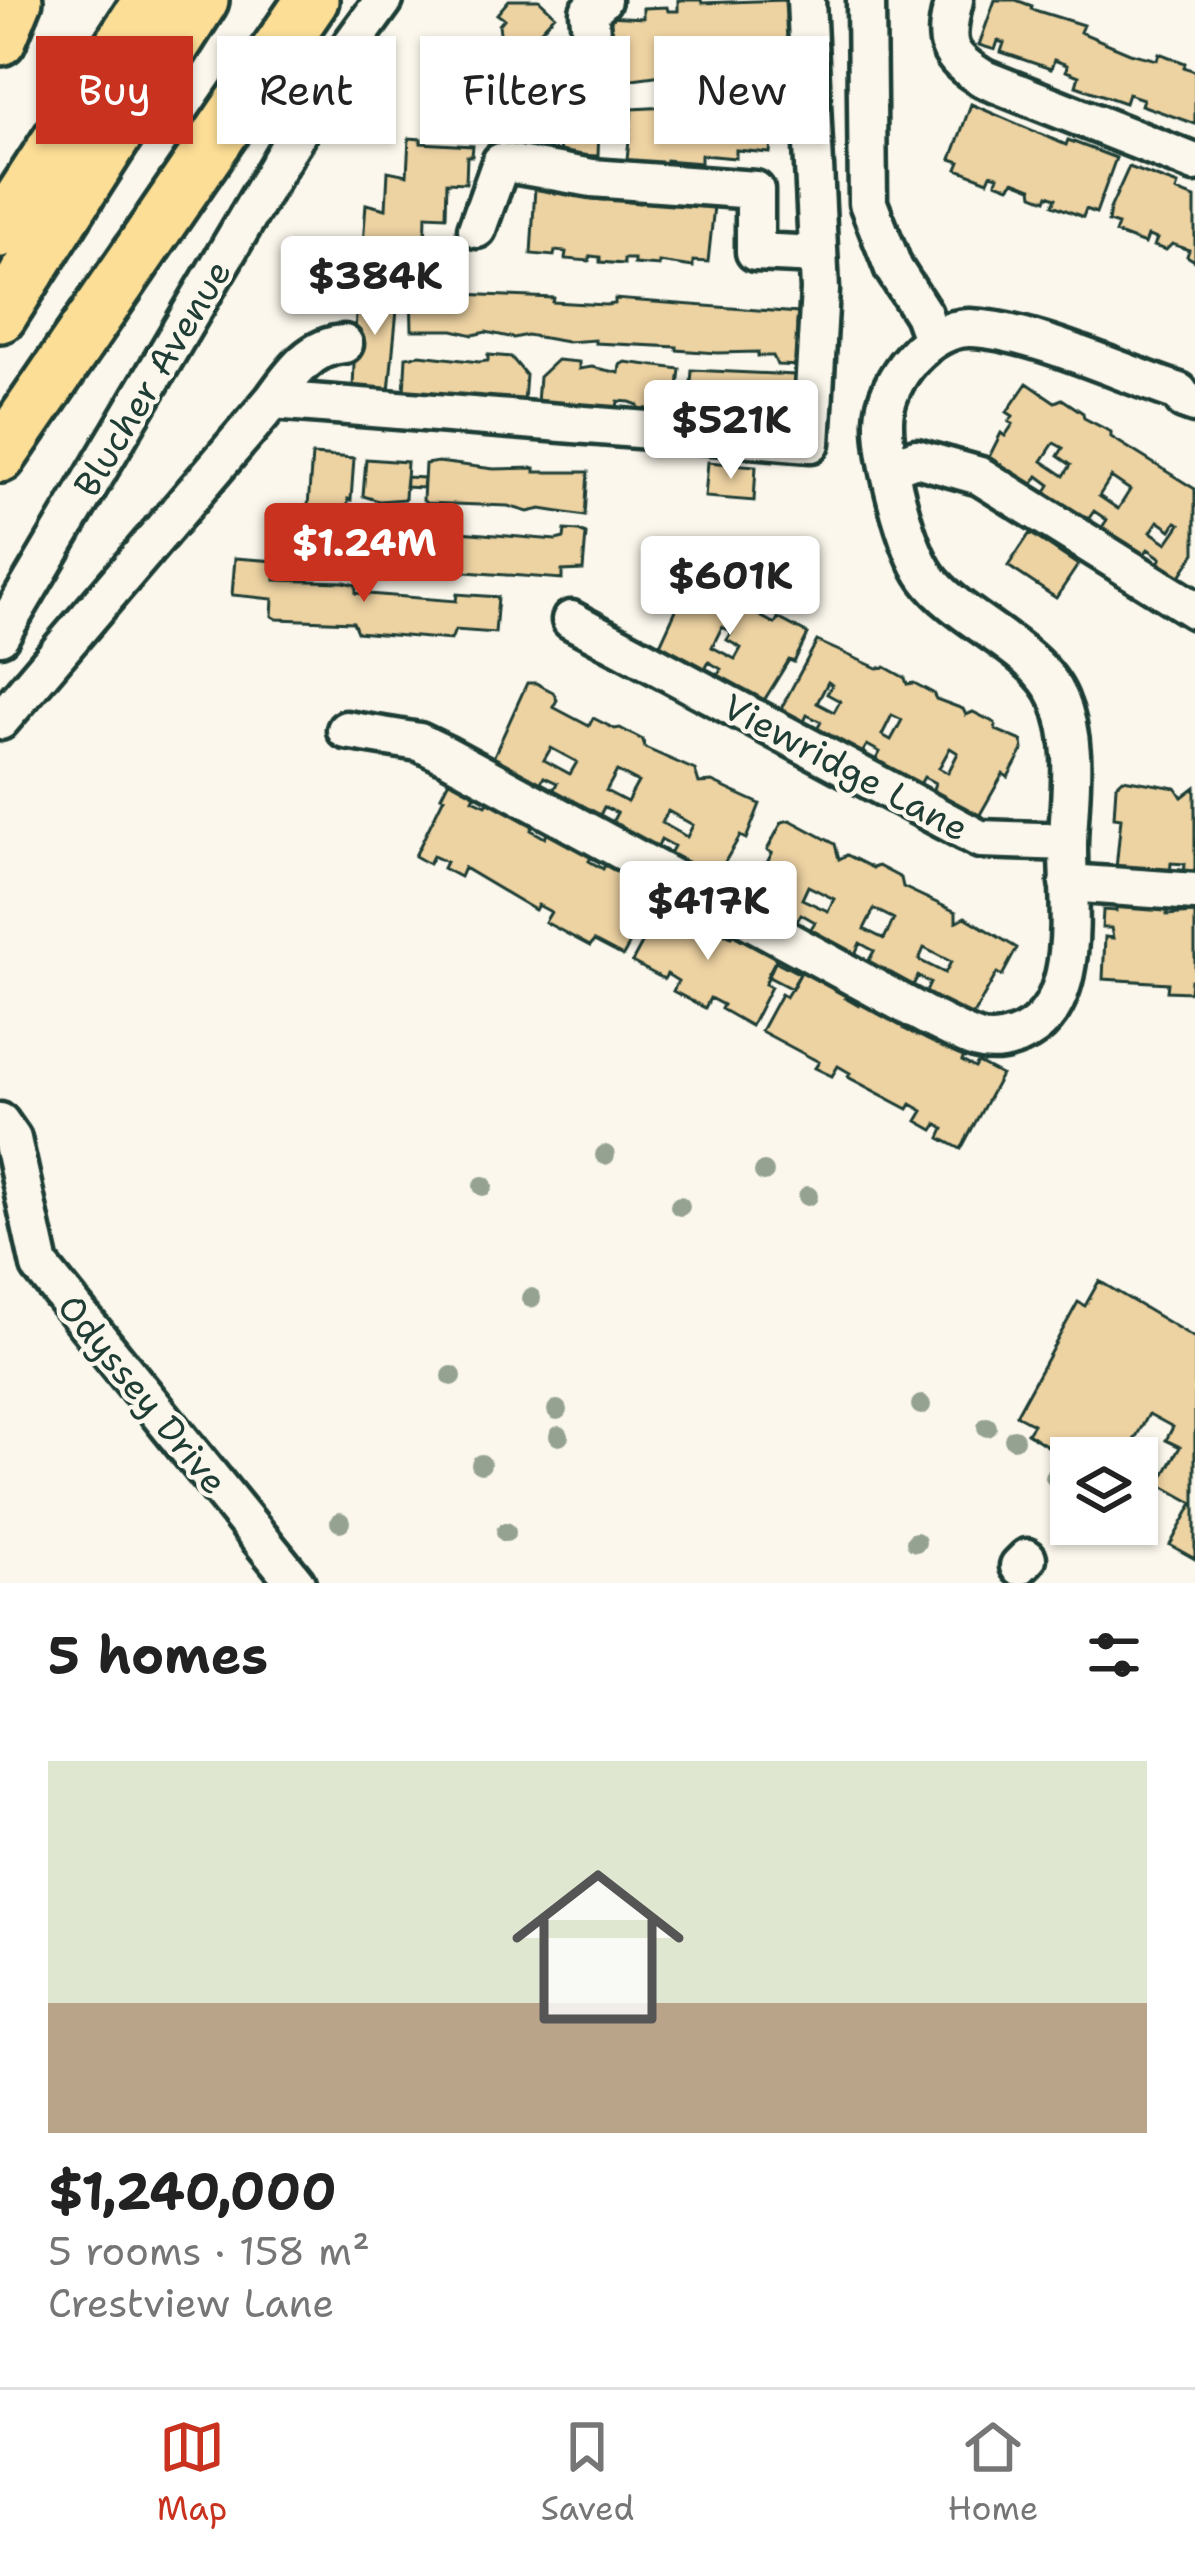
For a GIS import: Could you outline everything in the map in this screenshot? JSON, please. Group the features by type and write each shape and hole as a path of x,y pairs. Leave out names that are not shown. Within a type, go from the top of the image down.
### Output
{"highway":[{"path":"0,39 16,0"},
{"path":"0,178 114,0"},
{"path":"0,231 150,0"},
{"path":"0,316 202,0"},
{"path":"0,456 312,0"}],"street":[{"name":"Blucher Avenue","path":"0,636 341,59 384,0"},
{"path":"591,36 589,11 602,0"},
{"path":"273,400 811,443 820,290 806,0"},
{"path":"866,0 868,203 894,269 923,314 932,339"},
{"path":"954,0 946,34 956,61 984,80 1195,163"},
{"path":"477,229 501,162 592,178 755,190 755,252 818,255"},
{"path":"346,730 419,742 446,755 980,1041 1003,1042 1029,1033 1048,1015 1066,975 1072,751 1059,697 1033,666 929,580 914,556 891,467 884,417 898,376 932,339 967,328 1022,338 1190,395"},
{"path":"0,721 310,356 330,345 344,344"},
{"path":"891,467 916,458 980,476 1195,610"},
{"name":"Viewridge Lane","path":"571,620 980,838 1068,842"},
{"path":"1068,883 1195,892"},
{"name":"Odyssey Drive","path":"0,1122 12,1139 40,1266 296,1583"}],"building":[{"path":"509,0 539,0 555,15 535,36 503,36 499,25 504,19 497,14"},
{"path":"678,0 786,0 788,36 654,36 654,76 630,79 630,36 608,36 607,16 643,18 643,8 678,11"},
{"path":"995,0 1016,0 1083,25 1080,32 1130,53 1157,60 1159,53 1185,63 1184,67 1195,71 1195,124 1141,105 1143,99 1128,94 1125,103 1076,86 1079,76 1054,60 1051,69 1001,52 1004,43 998,41 995,50 979,45"},
{"path":"971,104 1066,145 1068,140 1116,158 1096,213 1086,209 1083,217 1053,205 1056,198 1033,195 1032,188 1014,181 1009,187 996,182 998,176 991,174 988,181 957,169 960,162 951,159"},
{"path":"654,108 654,144 771,144 770,153 736,150 736,158 701,155 701,163 666,160 665,172 626,169 632,109"},
{"path":"409,138 420,139 420,144 473,146 472,156 467,156 466,183 447,182 446,216 426,215 425,250 363,245 366,204 386,209 388,171 407,175"},
{"path":"560,144 598,144 598,156 559,154"},
{"path":"1129,167 1178,185 1176,191 1195,198 1195,261 1187,256 1189,250 1172,244 1166,250 1154,246 1157,239 1148,236 1145,244 1115,233 1118,225 1108,222 1110,209"},
{"path":"535,188 594,195 594,199 604,200 605,195 629,197 629,202 674,204 674,199 714,206 708,262 693,261 693,267 659,262 659,266 634,264 634,259 624,259 624,264 590,256 589,261 565,259 566,252 531,254"},
{"path":"357,287 399,290 389,391 353,389"},
{"path":"411,291 554,298 553,302 606,305 615,304 615,299 798,313 797,325 804,325 802,366 777,365 773,356 758,356 758,352 412,330"},
{"path":"488,355 511,357 526,375 524,402 404,393 406,357 479,362 488,361"},
{"path":"557,360 579,362 579,369 619,373 625,362 680,369 677,396 659,412 653,405 653,411 638,410 638,405 618,401 612,411 537,403 539,377"},
{"path":"692,370 794,375 790,417 737,410 715,416 715,409 707,416 690,397"},
{"path":"1027,383 1055,402 1062,399 1111,432 1111,437 1195,489 1195,553 1176,582 1155,567 1161,558 1148,549 1141,559 1100,530 1107,520 1094,511 1087,521 1044,495 1050,485 1038,476 1031,487 989,457 1001,433 1005,436 1013,424 1007,412","holes":["1054,443 1063,448 1058,456 1071,465 1064,476 1042,461","1111,477 1130,490 1118,509 1099,496","1158,521 1171,530 1176,522 1180,524 1167,543 1151,532"]},
{"path":"312,455 354,458 347,560 304,558"},
{"path":"366,459 407,462 405,499 379,501 363,496"},
{"path":"708,462 756,466 754,501 705,497"},
{"path":"425,464 588,472 585,516 508,506 426,503"},
{"path":"406,477 424,478 423,488 405,487"},
{"path":"362,525 404,528 401,564 360,564"},
{"path":"423,529 556,540 564,538 565,530 579,531 586,534 583,570 562,571 562,579 425,569 420,566"},
{"path":"1030,533 1078,565 1056,598 1008,566"},
{"path":"347,539 361,539 360,550 346,549"},
{"path":"403,543 422,544 422,555 402,554"},
{"path":"235,558 276,561 275,580 344,582 356,585 356,593 456,601 457,594 498,597 495,633 455,630 451,640 357,632 353,622 277,619 272,616 273,599 232,595"},
{"path":"690,570 750,603 747,609 808,634 794,662 789,660 763,702 716,680 721,669 709,662 703,673 659,647 680,601 675,598","holes":["722,627 732,632 727,640 741,648 735,659 712,647"]},
{"path":"817,641 877,668 885,667 907,684 914,683 936,699 963,709 966,715 973,712 995,723 996,730 1022,741 1023,750 978,818 931,795 935,783 924,777 918,788 874,763 880,752 867,745 861,755 815,733 821,722 807,715 802,726 778,714","holes":["828,682 832,685 827,694 840,701 834,712 817,703","892,715 902,720 891,740 882,735","950,748 958,753 948,773 939,768"]},
{"path":"527,683 536,683 553,692 557,700 553,707 589,726 593,718 620,728 643,740 645,748 695,770 699,783 712,782 760,804 746,839 740,836 715,879 668,857 674,846 661,839 656,850 611,824 617,813 604,807 599,817 575,807 551,795 557,783 544,777 539,786 492,760","holes":["551,748 577,762 570,774 544,760","617,771 638,782 627,802 606,791","668,811 693,825 687,837 662,823"]},
{"path":"1123,779 1176,788 1182,797 1195,787 1195,877 1184,876 1185,864 1171,863 1170,875 1116,869 1121,818 1114,817 1116,786"},
{"path":"448,782 476,793 473,799 486,805 489,801 534,824 531,830 545,838 548,832 592,856 589,861 603,869 606,863 650,887 637,916 643,919 623,956 594,941 590,946 545,922 551,912 538,905 535,910 464,868 460,877 443,868 446,862 433,856 429,864 415,856"},
{"path":"790,820 835,844 839,859 847,855 901,878 903,887 956,912 956,922 965,917 1017,948 972,1017 925,994 930,983 918,976 912,987 868,962 874,951 860,943 855,954 809,932 815,922 801,914 795,925 749,898 782,822","holes":["808,886 834,899 828,911 802,899","874,909 894,919 884,939 864,929","924,948 951,962 945,973 919,960"]},
{"path":"647,892 672,904 663,921 639,908"},
{"path":"674,900 719,924 717,929 731,937 734,932 778,956 765,984 771,987 751,1026 710,998 705,1008 673,991 678,981 632,962 652,925 658,929"},
{"path":"1116,907 1167,910 1167,915 1195,913 1195,980 1191,980 1190,992 1167,991 1168,983 1103,979 1105,937 1113,938 1111,928 1102,928 1103,910 1116,911"},
{"path":"775,961 800,974 792,989 767,976"},
{"path":"803,969 848,993 845,998 859,1006 861,1000 907,1024 904,1029 918,1036 920,1031 965,1055 962,1061 975,1068 978,1063 1001,1075 961,1149 940,1138 944,1129 937,1124 933,1130 917,1121 923,1111 911,1104 908,1109 848,1077 850,1073 838,1066 832,1076 815,1068 819,1062 761,1031 781,994 786,997"},
{"path":"1099,1281 1195,1338 1195,1559 1170,1545 1193,1503 1159,1484 1180,1447 1166,1440 1173,1427 1149,1414 1136,1437 1050,1437 1050,1448 1027,1433 1033,1424 1016,1415 1078,1302 1085,1306"}]}
